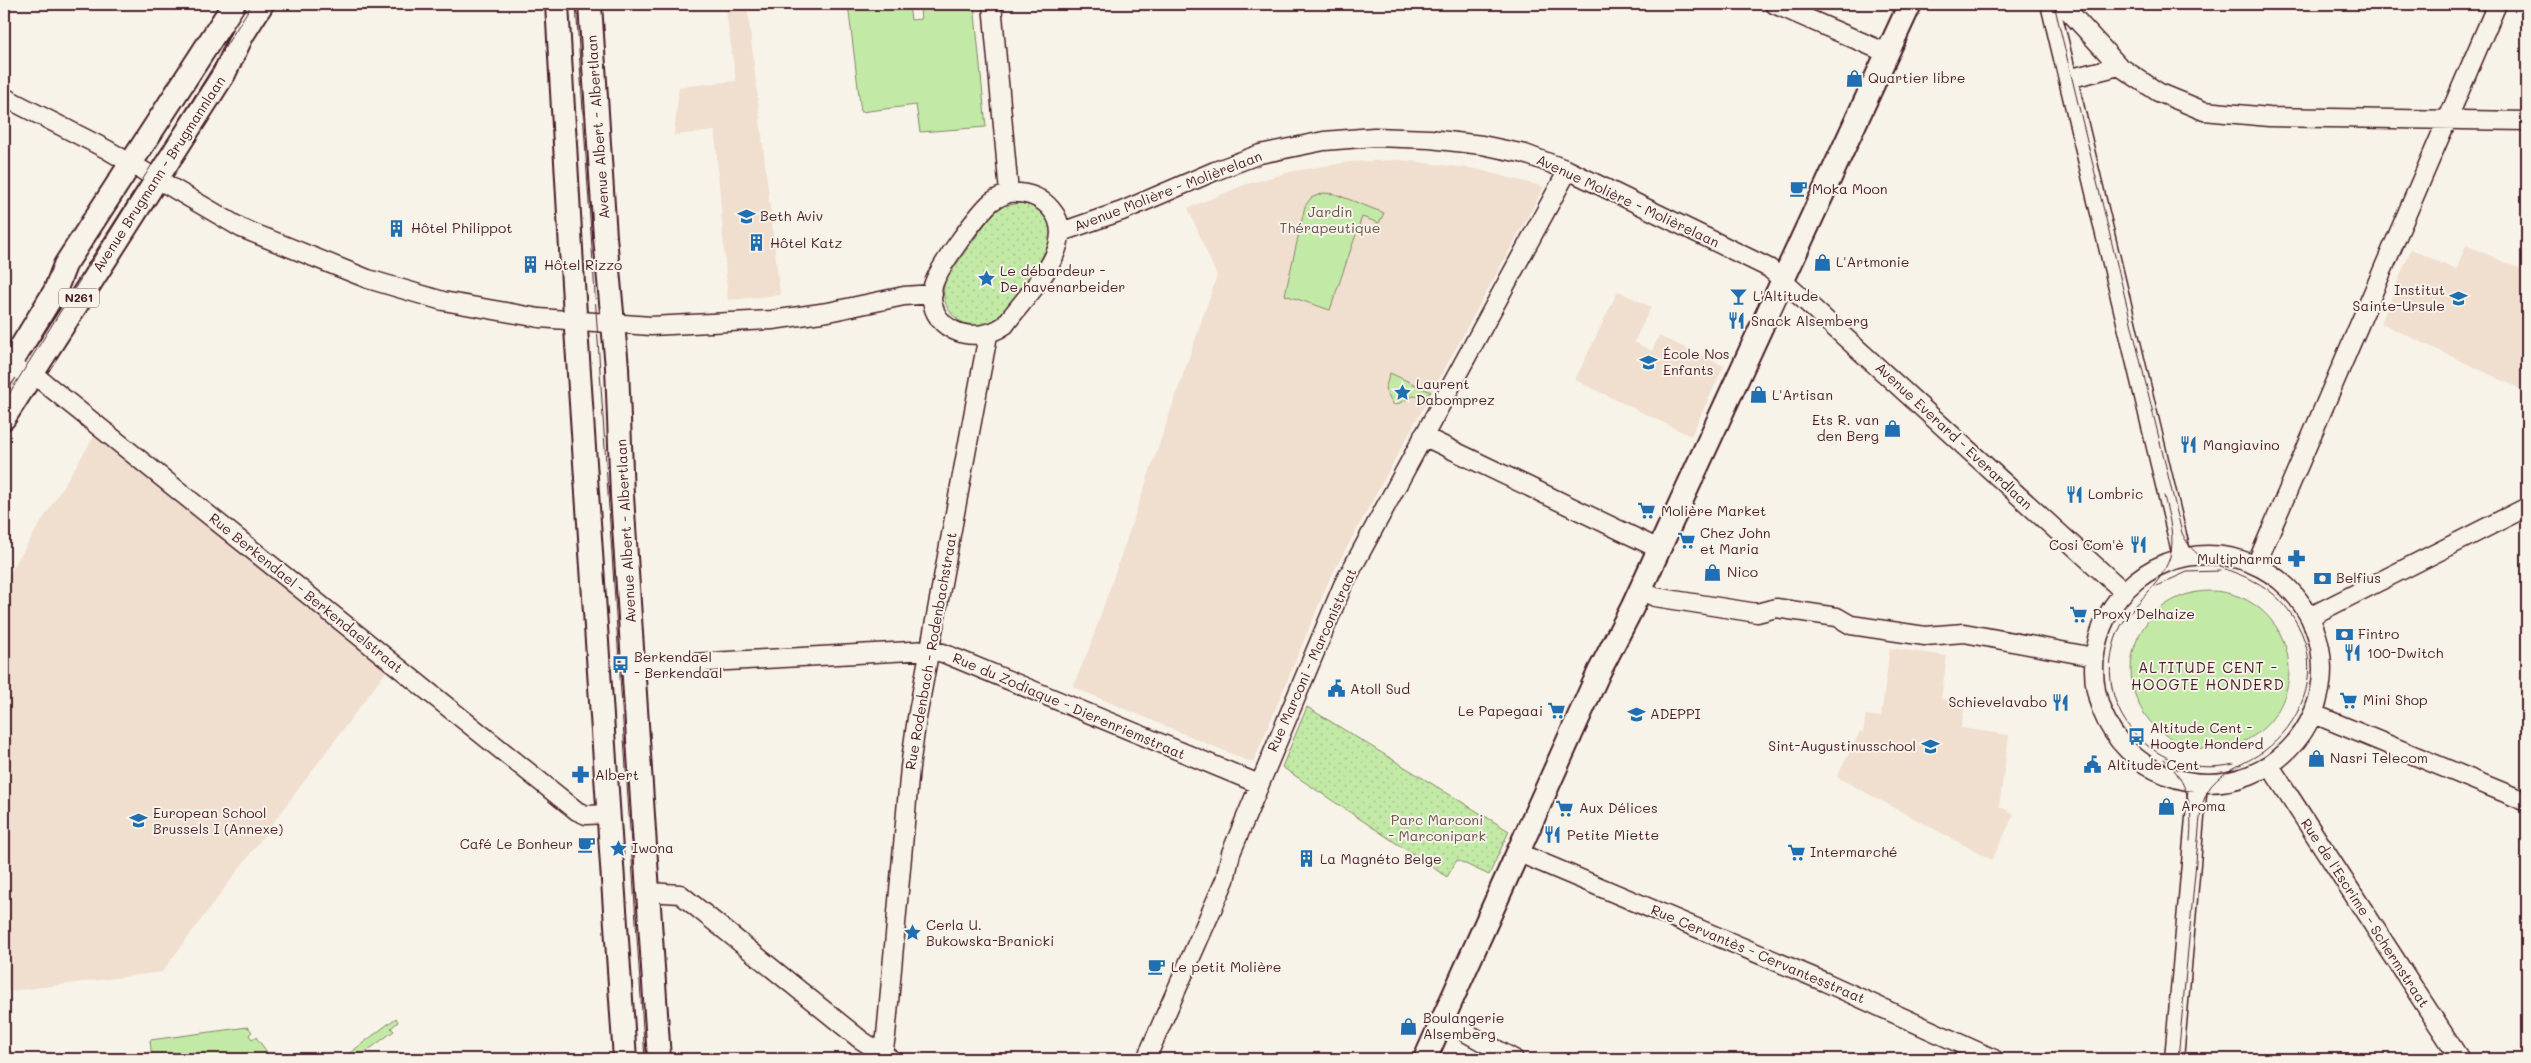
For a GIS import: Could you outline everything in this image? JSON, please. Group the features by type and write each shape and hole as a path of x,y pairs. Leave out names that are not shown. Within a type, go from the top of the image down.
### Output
{"main road":[{"name":"Avenue Brugmann - Brugmannlaan","path":"5,369 55,291 65,265 234,4"},
{"name":"Avenue Brugmann - Brugmannlaan","path":"4,418 224,74 243,34 262,4"},
{"path":"557,4 575,320 625,1059"},
{"name":"Avenue Albert - Albertlaan","path":"590,4 612,324 617,366 622,496 659,1059"},
{"path":"1425,1059 1599,672 1640,590 1910,4"}],"street":[{"path":"992,4 1009,193"},
{"path":"1774,4 1887,53"},
{"path":"2050,4 2182,556"},
{"path":"2062,4 2119,66 2158,92 2204,110 2269,118 2449,118 2527,121"},
{"path":"2256,565 2497,4"},
{"path":"2068,79 2119,66"},
{"path":"4,97 130,163 241,228 368,279 442,301 539,318 612,324 680,326 772,320 828,312 904,296 933,294"},
{"name":"Avenue Molière - Molièrelaan","path":"1061,232 1122,211 1260,154 1324,141 1374,137 1430,139 1482,145 1525,154 1568,170 1769,268 1784,280"},
{"name":"Rue Marconi - Marconistraat","path":"1146,1059 1224,880 1231,853 1342,585 1568,170"},
{"path":"1009,193 1029,194 1045,202 1058,220 1061,232 1057,252 1051,263 1006,325 988,334 969,336 949,327 937,312 933,294 937,274 983,211 999,197 1009,193"},
{"name":"Avenue Everard - Everardlaan","path":"1784,280 2124,592"},
{"name":"Rue Rodenbach - Rodenbachstraat","path":"885,1058 902,881 910,767 929,650 988,334"},
{"name":"Rue Berkendael - Berkendaelstraat","path":"5,369 31,374 577,811 586,815 609,814"},
{"path":"1423,436 1659,549"},
{"path":"2311,616 2527,507"},
{"path":"2215,553 2236,557 2256,565 2274,574 2291,590 2311,616 2320,642 2323,664 2321,688 2314,714 2306,730 2270,766 2222,783 2182,781 2150,767 2119,743 2102,714 2095,678 2094,657 2103,623 2110,609 2124,592 2158,565 2182,556 2215,553"},
{"path":"1640,590 1655,596 1757,613 1776,608 1837,617 1852,625 1924,636 1964,633 2094,657"},
{"name":"Rue du Zodiaque - Dierenriemstraat","path":"634,666 929,650 943,653 1259,784"},
{"path":"2314,714 2527,802"},
{"name":"Rue de l'Escrime - Schermstraat","path":"2270,766 2460,1059"},
{"path":"2174,1059 2198,783"},
{"name":"Rue Cervantès - Cervantesstraat","path":"1519,853 1825,982 1994,1059"},
{"path":"649,892 680,894 885,1058"},
{"path":"1443,1020 1514,1059"}],"shaded area":[{"path":"725,4 747,4 780,295 728,300 715,131 674,135 679,87 736,81"},
{"path":"1401,160 1476,169 1544,187 1329,580 1253,763 1073,687 1090,646 1217,276 1188,208 1247,184 1294,171 1350,162"},
{"name":"Institut Sainte-Ursule","path":"2466,245 2527,272 2527,392 2381,323 2411,249 2456,270"},
{"name":"École Nos Enfants","path":"1618,291 1651,307 1634,342 1652,351 1659,336 1724,366 1691,436 1575,380"},
{"name":"European School Brussels I (Annexe)","path":"95,435 388,669 162,972 4,992 4,582"},
{"name":"Sint-Augustinusschool","path":"1890,648 1947,656 1941,699 1965,704 1961,728 2009,735 1999,806 2014,814 1992,860 1837,777 1860,732 1863,733 1866,715 1881,717"}],"green space":[{"path":"848,4 886,4 891,9 909,7 911,20 921,19 920,10 974,4 986,127 920,132 916,105 861,112"},
{"name":"Jardin Thérapeutique","path":"1323,193 1335,194 1384,213 1379,223 1362,217 1330,310 1285,295 1305,206 1311,198"},
{"path":"1021,203 1038,210 1048,219 1051,229 1044,254 1001,315 993,321 982,325 963,323 949,310 945,300 946,279 992,214 1002,206"},
{"path":"1390,373 1431,392 1423,397 1413,396 1396,405 1393,404 1385,389"},
{"path":"2218,591 2233,594 2247,600 2266,614 2276,626 2286,647 2289,670 2286,693 2276,714 2266,726 2254,736 2233,746 2218,749 2202,749 2187,746 2166,736 2144,714 2132,685 2131,662 2134,647 2144,626 2166,604 2195,592"},
{"name":"Parc Marconi - Marconipark","path":"1307,707 1509,831 1489,875 1457,860 1447,877 1282,767"},
{"path":"396,1018 398,1022 391,1028 394,1031 356,1059 342,1059"},
{"path":"248,1027 252,1032 249,1035 252,1039 256,1037 270,1056 276,1052 281,1059 152,1059 150,1040"}],"tram line":[{"path":"4,402 252,4"},
{"path":"576,4 645,1059"},
{"path":"2054,4 2182,533 2188,543 2203,558 2260,584 2282,602 2302,634 2309,666 2303,698 2297,714 2288,728 2264,751 2230,770 2217,780 2211,786 2204,801 2199,824 2178,1059"},
{"path":"2164,496 2172,536 2169,560 2158,580 2128,616 2116,637 2110,665 2113,691 2122,715 2137,736 2156,752 2180,762 2206,767 2234,764"},
{"path":"2156,586 2187,572 2220,571"},
{"path":"2164,759 2179,777 2188,796 2191,818 2190,841"}],"place":[{"name":"Quartier libre","path":"1854,78"},
{"name":"Moka Moon","path":"1798,189"},
{"name":"Beth Aviv","path":"746,216"},
{"name":"Hôtel Philippot","path":"397,228"},
{"name":"Hôtel Katz","path":"756,243"},
{"name":"L'Artmonie","path":"1822,262"},
{"name":"Hôtel Rizzo","path":"530,265"},
{"name":"Le débardeur - De havenarbeider","path":"986,279"},
{"name":"L'Altitude","path":"1739,296"},
{"name":"Institut Sainte-Ursule","path":"2459,298"},
{"name":"Snack Alsemberg","path":"1737,321"},
{"name":"École Nos Enfants","path":"1649,362"},
{"name":"Laurent Dabomprez","path":"1402,392"},
{"name":"L'Artisan","path":"1758,395"},
{"name":"Ets R. van den Berg","path":"1893,428"},
{"name":"Mangiavino","path":"2189,445"},
{"name":"Lombric","path":"2074,494"},
{"name":"Molière Market","path":"1647,511"},
{"name":"Chez John et Maria","path":"1686,541"},
{"name":"Cosi Com'è","path":"2138,545"},
{"name":"Multipharma","path":"2296,559"},
{"name":"Nico","path":"1713,572"},
{"name":"Belfius","path":"2322,578"},
{"name":"Proxy Delhaize","path":"2079,614"},
{"name":"Fintro","path":"2344,634"},
{"name":"100-Dwitch","path":"2353,653"},
{"name":"Berkendael - Berkendaal","path":"620,665"},
{"name":"Atoll Sud","path":"1336,689"},
{"name":"Mini Shop","path":"2349,700"},
{"name":"Schievelavabo","path":"2061,702"},
{"name":"Le Papegaai","path":"1557,711"},
{"name":"ADEPPI","path":"1636,714"},
{"name":"Altitude Cent - Hoogte Honderd","path":"2136,736"},
{"name":"Sint-Augustinusschool","path":"1930,746"},
{"name":"Nasri Telecom","path":"2316,758"},
{"name":"Altitude Cent","path":"2093,765"},
{"name":"Albert","path":"581,775"},
{"name":"Aroma","path":"2167,806"},
{"name":"Aux Délices","path":"1565,808"},
{"name":"European School Brussels I (Annexe)","path":"139,821"},
{"name":"Petite Miette","path":"1553,835"},
{"name":"Café Le Bonheur","path":"587,844"},
{"name":"Iwona","path":"618,848"},
{"name":"Intermarché","path":"1796,852"},
{"name":"La Magnéto Belge","path":"1306,859"},
{"name":"Cerla U. Bukowska-Branicki","path":"912,933"},
{"name":"Le petit Molière","path":"1157,967"},
{"name":"Boulangerie Alsemberg","path":"1409,1026"}],"district":[{"name":"ALTITUDE CENT - HOOGTE HONDERD","path":"2208,676"}]}
